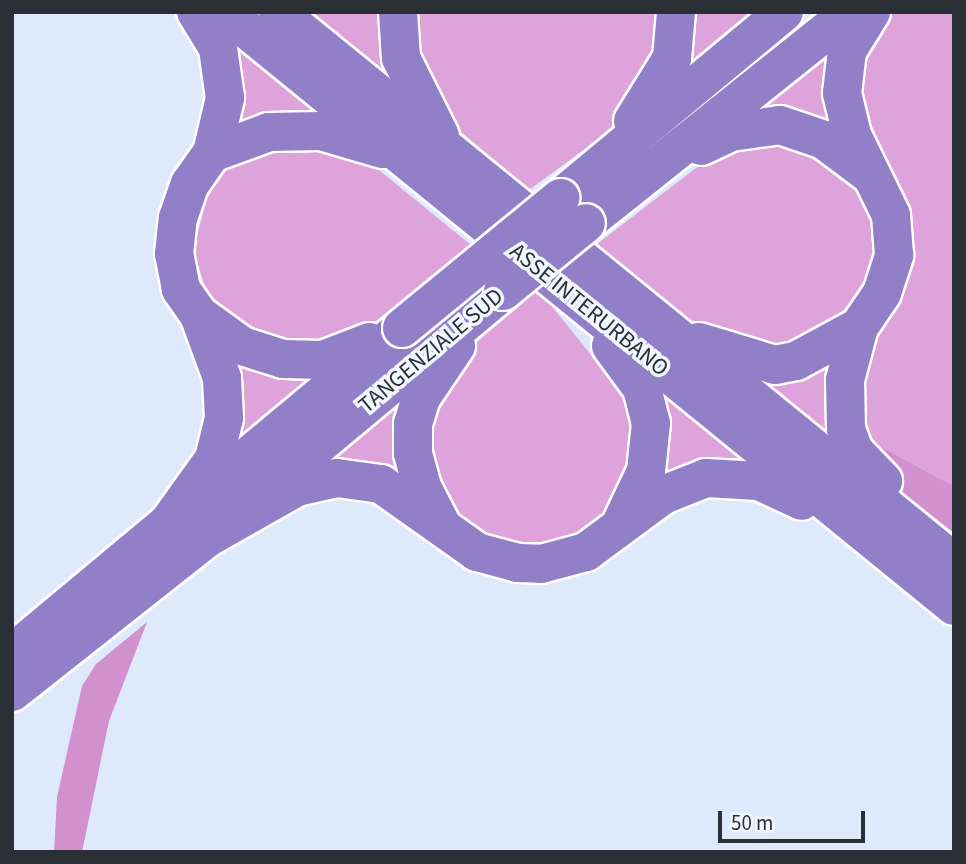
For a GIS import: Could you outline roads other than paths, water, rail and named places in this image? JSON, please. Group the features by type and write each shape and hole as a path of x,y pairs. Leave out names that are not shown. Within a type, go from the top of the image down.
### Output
{"highway":[{"path":"168,523 214,459 224,418 222,378 199,315 181,289 174,254 178,218 190,184 212,153 225,98 225,73 218,48 196,12"},
{"name":"ASSE INTERURBANO","path":"225,12 554,283 954,606"},
{"name":"ASSE INTERURBANO","path":"278,12 954,562"},
{"path":"398,12 401,58 445,147"},
{"path":"573,211 648,103 672,58 676,12"},
{"name":"TANGENZIALE SUD","path":"12,692 207,538 503,291 573,211 784,12"},
{"name":"TANGENZIALE SUD","path":"12,653 402,328 573,211 850,12"},
{"path":"871,12 847,51 842,93 852,135 891,215 894,255 882,293 859,327 845,380 846,429 854,451 883,481 888,507"},
{"path":"573,211 711,140 753,126 803,130 847,156 874,178"},
{"path":"212,153 269,132 321,131 399,154"},
{"path":"554,283 630,368 648,405 650,457 617,532"},
{"path":"441,524 422,487 414,453 413,424 422,398 451,353 503,291"},
{"path":"199,315 242,346 307,361 348,352 402,328"},
{"path":"680,338 775,365 815,353 859,327"},
{"path":"207,538 297,487 337,478 381,484 477,552 541,564 586,552 617,532 663,495 706,478 759,481 848,520"}]}
